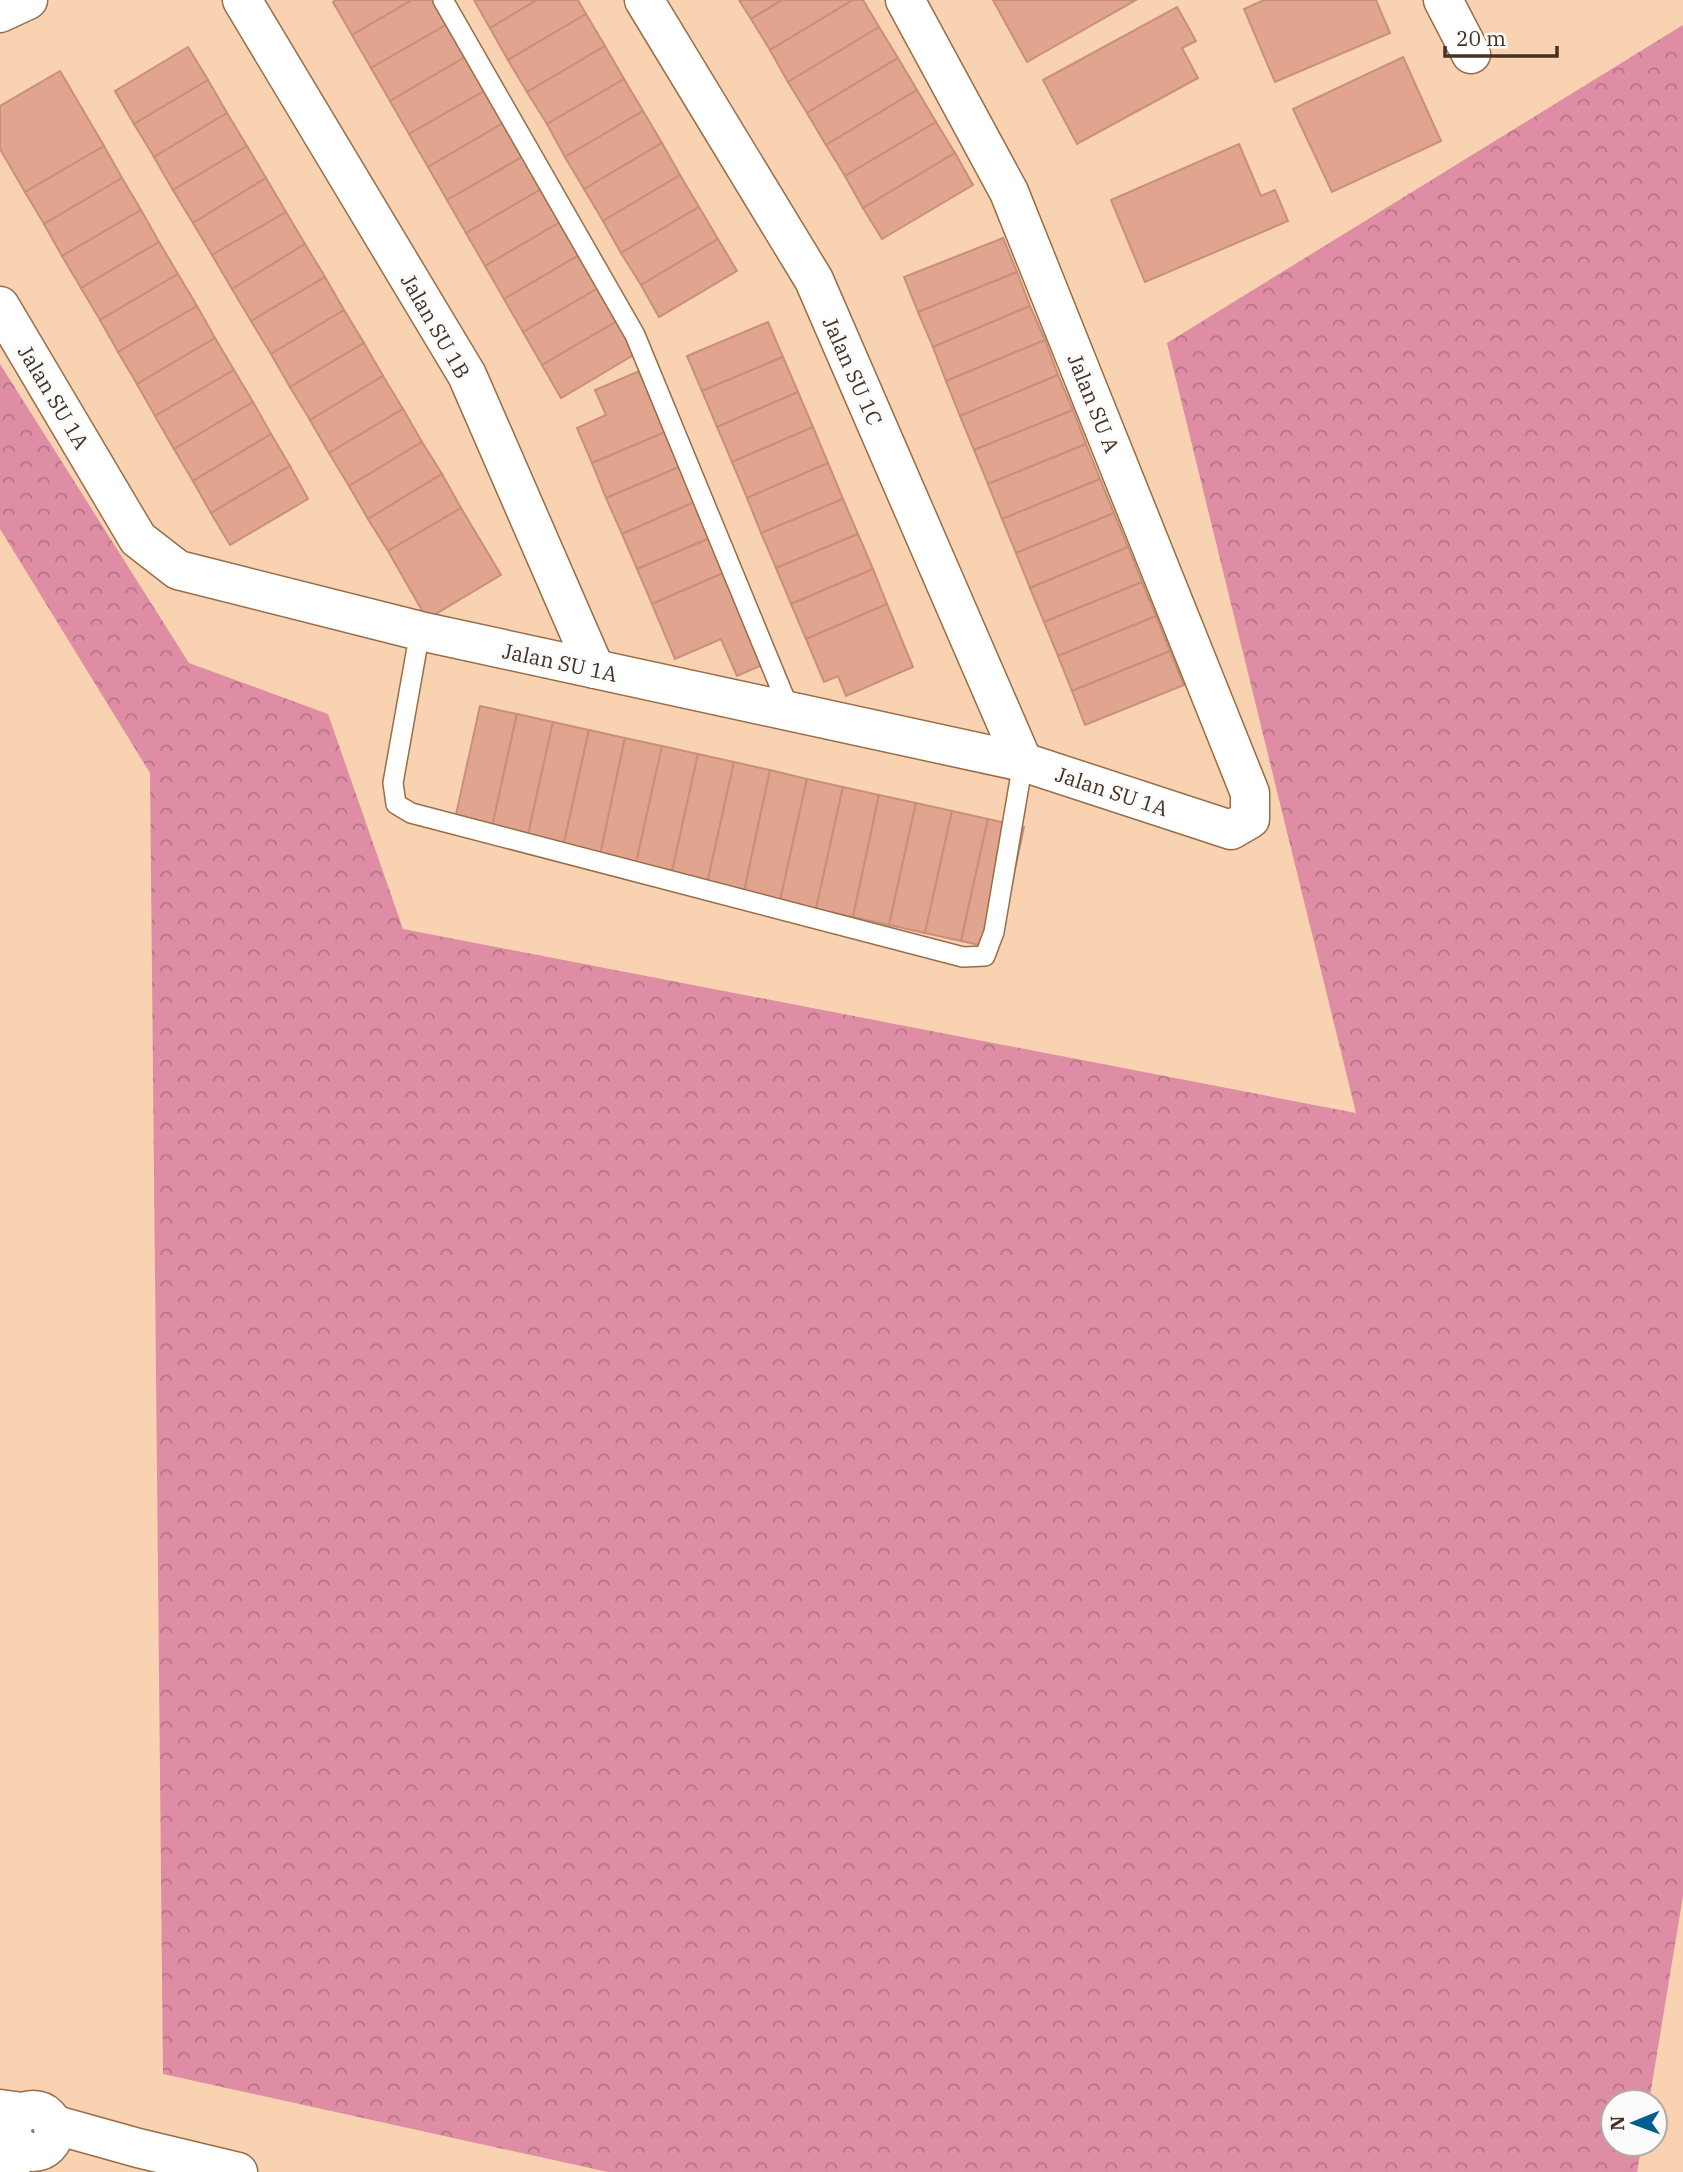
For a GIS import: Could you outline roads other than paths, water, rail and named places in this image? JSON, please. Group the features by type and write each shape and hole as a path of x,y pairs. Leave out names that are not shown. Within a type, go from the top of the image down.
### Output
{"street":[{"path":"0,13 28,0"},
{"name":"Jalan SU 1B","path":"242,0 467,375 595,669"},
{"name":"Jalan SU 1C","path":"645,0 814,280 1023,762"},
{"name":"Jalan SU A","path":"905,0 1009,192 1250,793 1250,819"},
{"path":"1443,0 1471,54"},
{"name":"Jalan SU 1A","path":"0,306 138,539 178,570 420,631 1023,762 1231,830 1250,819"},
{"path":"22,2139 96,2150 162,2172"},
{"path":"22,2139 138,2148 238,2172"}],"lane":[{"path":"443,0 635,335 790,712"},
{"path":"420,631 393,783 396,804 411,813 963,957 985,956 994,932 1023,762"}]}
